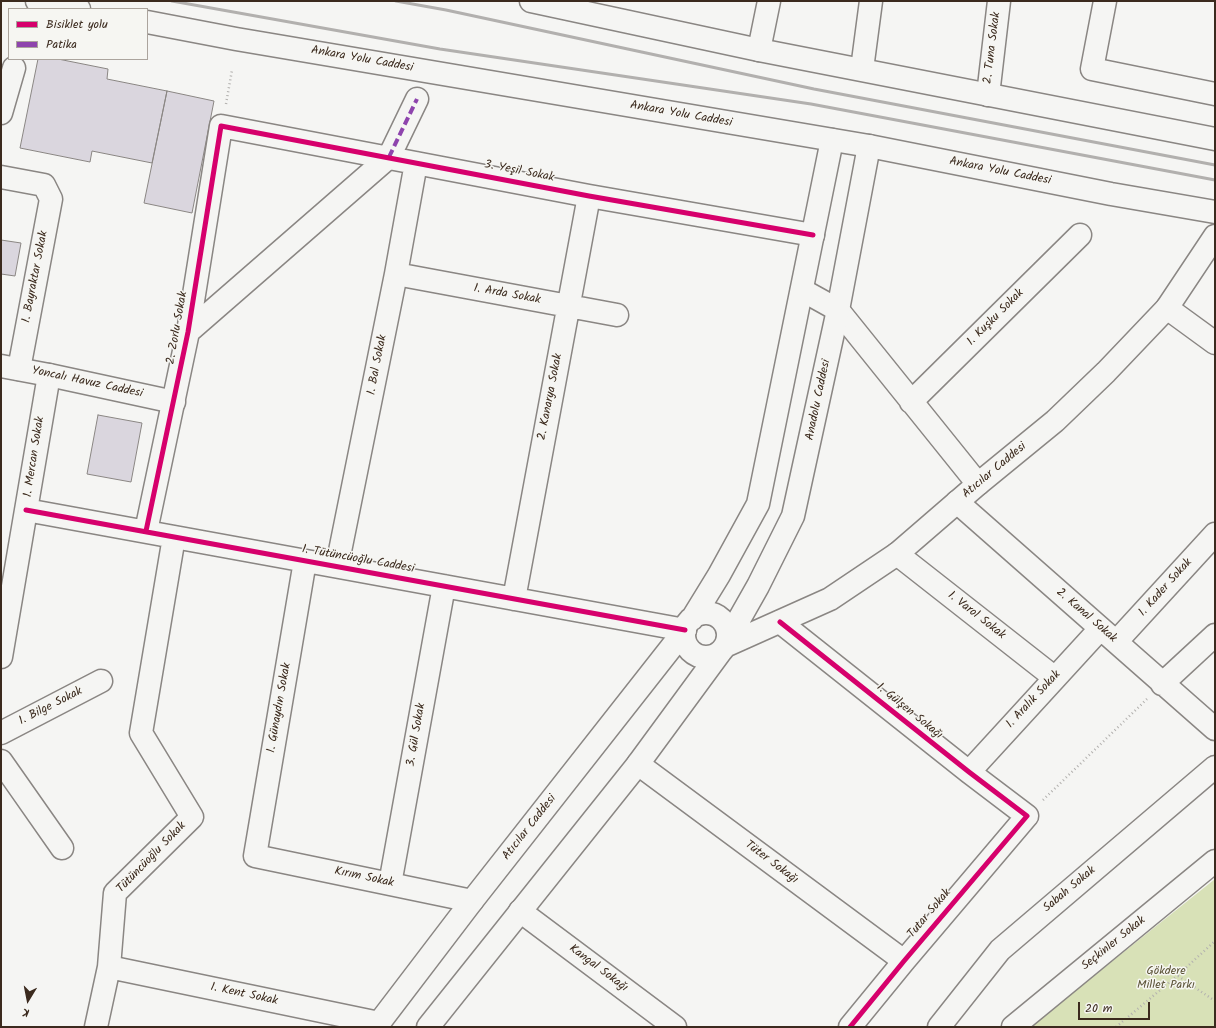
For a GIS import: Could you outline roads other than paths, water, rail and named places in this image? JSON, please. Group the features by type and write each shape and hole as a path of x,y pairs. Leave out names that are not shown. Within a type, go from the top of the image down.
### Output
{"main road":[{"path":"37,1 74,8"},
{"path":"531,1 760,50 1215,139"},
{"path":"862,69 871,1"},
{"name":"2. Tuna Sokak","path":"988,95 999,1"},
{"path":"1105,1 1092,69 1215,94"},
{"path":"760,50 764,2"},
{"name":"Ankara Yolu Caddesi","path":"148,22 236,39 869,146 1103,192 1215,212"},
{"path":"1,112 14,68"},
{"name":"2. Zorlu Sokak","path":"188,332 389,157 417,99"},
{"name":"2. Zorlu Sokak","path":"146,531 188,332 221,126"},
{"name":"3. Yeşil Sokak","path":"221,126 589,196 813,235"},
{"path":"688,624 700,614 707,613 721,619 726,624 728,632 724,646 715,655 701,656 690,649 684,637 688,624 719,575 758,504 832,140"},
{"name":"Anadolu Caddesi","path":"724,646 758,586 793,516 838,310 869,146"},
{"name":"1. Bal Sokak","path":"337,566 396,274 416,163"},
{"name":"1. Bayraktar Sokak","path":"1,177 44,186 51,199 10,367"},
{"name":"2. Kanarya Sokak","path":"514,599 589,196"},
{"name":"1. Kuşku Sokak","path":"911,402 1080,235"},
{"name":"Atıcılar Caddesi","path":"428,1027 638,764 724,646 830,599 897,554 978,484 1055,421 1106,372 1166,308 1215,236"},
{"name":"1. Arda Sokak","path":"396,274 618,315"},
{"path":"802,290 838,310 978,484"},
{"path":"1166,308 1215,343"},
{"name":"Yoncalı Havuz Caddesi","path":"10,367 49,374 174,402"},
{"name":"1. Mercan Sokak","path":"1,657 49,374"},
{"name":"2. Kanal Sokak","path":"957,502 1162,684 1215,729"},
{"name":"1. Tütüncüoğlu Caddesi","path":"26,510 514,599 688,624"},
{"name":"1. Kader Sokak","path":"1108,635 1215,534"},
{"name":"Tütüncüoğlu Sokak","path":"96,1027 109,967 115,894 192,817 141,733 174,537"},
{"name":"1. Varol Sokak","path":"897,554 1055,678"},
{"name":"1. Günaydın Sokak","path":"255,856 305,561"},
{"name":"3. Gül Sokak","path":"390,884 444,586"},
{"name":"1. Gülşen Sokağı","path":"780,622 968,772 1027,816"},
{"name":"Atıcılar Caddesi","path":"378,1025 472,901 688,624"},
{"name":"1. Aralık Sokak","path":"968,772 1055,678 1108,635"},
{"path":"1162,684 1215,635"},
{"name":"1. Bilge Sokak","path":"1,733 101,681"},
{"path":"1,761 62,848"},
{"name":"Tüter Sokağı","path":"638,764 904,961"},
{"name":"Sabah Sokak","path":"939,1027 1000,950 1215,767"},
{"name":"Tutar Sokak","path":"850,1027 1027,816"},
{"name":"Kırım Sokak","path":"255,856 472,901"},
{"name":"Seçkinler Sokak","path":"1013,1027 1215,861"},
{"name":"Kangal Sokağı","path":"520,911 675,1027"},
{"name":"1. Kent Sokak","path":"109,967 378,1025"}],"railway":[{"path":"172,1 440,49 811,104 1215,180"},
{"path":"396,1 446,10 814,89 1215,165"}],"park label":[{"name":"Gökdere Millet Parkı","path":"1166,979"}]}
